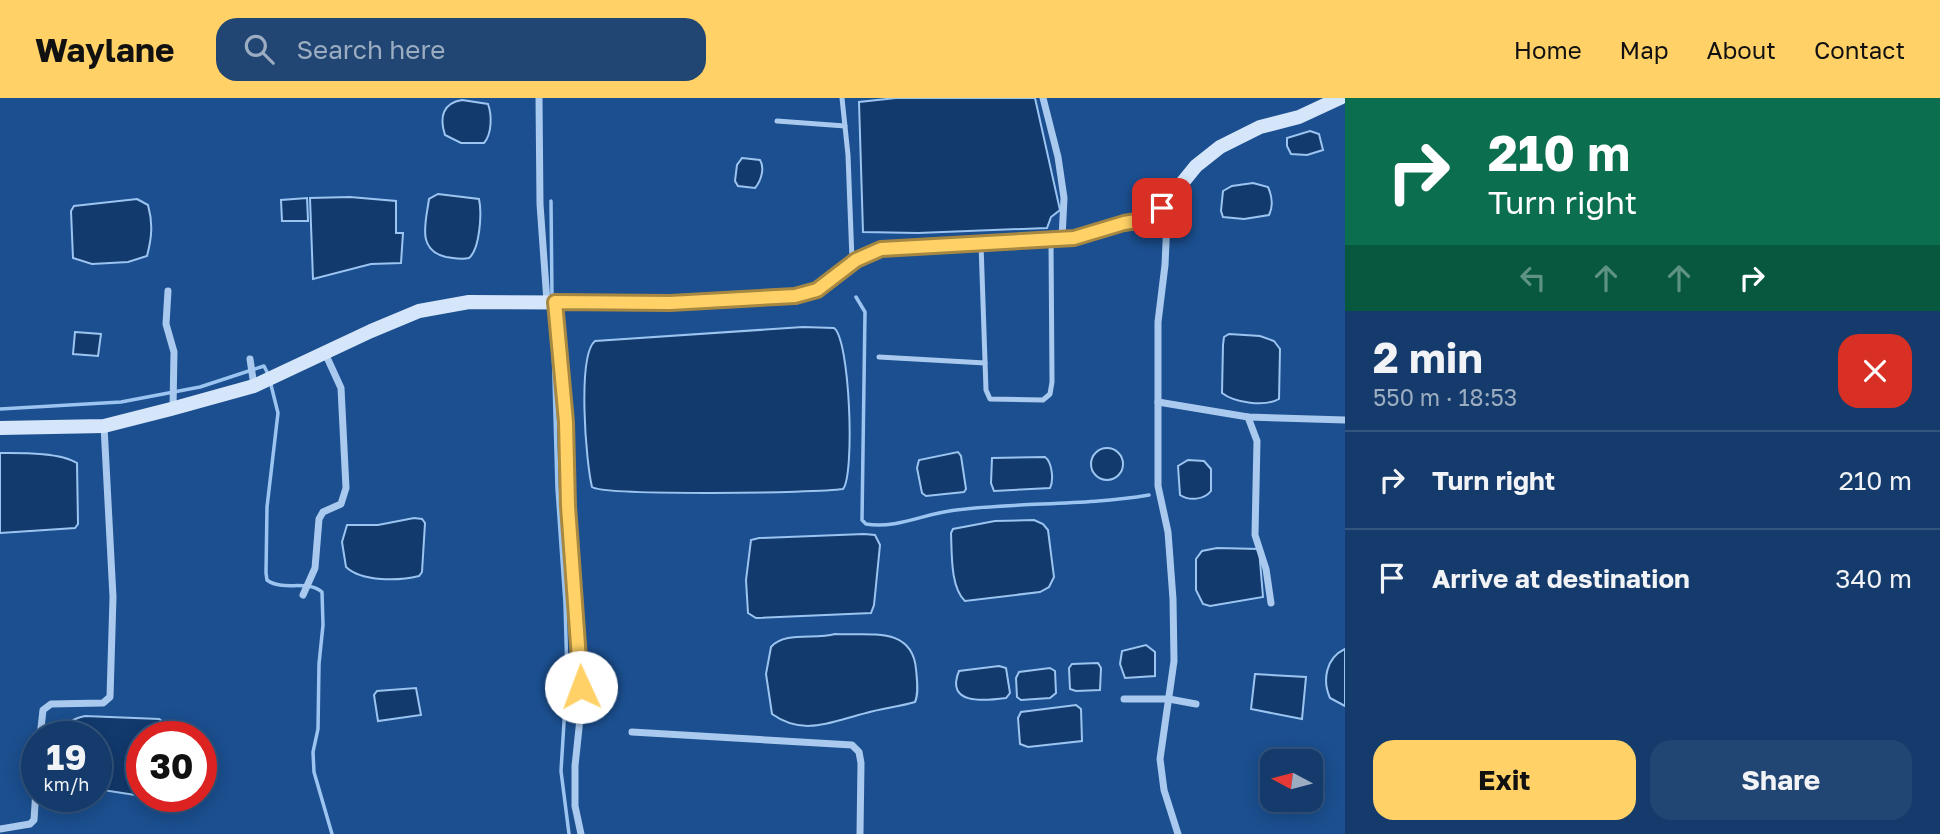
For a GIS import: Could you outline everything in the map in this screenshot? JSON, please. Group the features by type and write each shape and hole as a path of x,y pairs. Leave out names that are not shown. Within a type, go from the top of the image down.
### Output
{"main road":[{"path":"0,428 104,426 254,378 279,374 419,311 445,305 468,302 670,303 795,296 817,290 870,252 881,249 1057,239 1149,219 1162,208 1196,166 1220,147 1260,127 1300,117 1340,98"}],"street":[{"path":"539,98 540,204 566,422 568,506 580,665 581,709 575,806 581,834"},
{"path":"1043,98 1058,157 1064,198 1057,239"},
{"path":"1162,208 1167,220 1158,322 1158,486 1168,532 1174,661 1162,736 1160,771 1169,812 1178,834"},
{"path":"168,291 166,324 174,352 173,404"},
{"path":"303,595 315,568 319,519 323,512 341,504 346,488 341,388 325,352"},
{"path":"250,359 254,378"},
{"path":"1158,402 1248,417 1345,420"},
{"path":"1248,417 1257,441 1255,535 1266,569 1271,603"},
{"path":"42,721 43,710 51,704 103,703 110,697 113,597 104,426"},
{"path":"1124,699 1169,699 1196,704"},
{"path":"632,732 852,746 859,752 861,763 860,834"},
{"path":"0,829 30,824 34,820 35,812"}],"lane":[{"path":"842,98 852,264"},
{"path":"777,121 845,126"},
{"path":"981,244 986,390 990,399 1043,400 1050,394 1057,239"},
{"path":"879,357 985,363"}],"water":[{"path":"896,98 1035,98 1060,210 1051,217 1047,228 918,233 863,232 859,102"},
{"path":"462,100 488,104 491,124 484,143 461,143 445,135 442,122 444,112 450,104"},
{"path":"1310,131 1319,134 1323,150 1307,155 1291,154 1287,138"},
{"path":"742,158 760,160 762,174 755,188 738,186 735,181 737,165"},
{"path":"1253,183 1268,187 1272,201 1269,215 1244,219 1223,217 1223,191 1232,186"},
{"path":"438,194 479,199 478,239 469,258 446,257 430,248 427,242 425,226 429,199"},
{"path":"350,197 396,201 396,233 403,233 401,263 371,264 313,279 310,198"},
{"path":"307,198 308,221 282,221 281,200"},
{"path":"137,199 148,205 150,212 151,230 147,256 128,262 92,264 73,258 71,211 74,206"},
{"path":"803,327 834,328 844,356 850,435 847,479 843,489 671,493 592,487 584,411 586,367 589,351 595,341"},
{"path":"75,332 101,334 98,356 73,354"},
{"path":"1229,334 1260,336 1274,341 1280,349 1279,399 1266,403 1250,403 1222,393 1223,345 1224,337"},
{"path":"1107,448 1118,453 1123,464 1118,475 1107,480 1096,475 1091,464 1096,453"},
{"path":"958,452 966,489 964,492 926,496 922,493 917,468 919,460"},
{"path":"0,453 50,455 77,463 78,524 75,528 0,533"},
{"path":"1045,457 1052,471 1050,488 994,491 991,483 992,458"},
{"path":"1188,460 1204,461 1211,469 1211,491 1200,498 1192,499 1180,495 1178,466"},
{"path":"422,519 425,523 422,572 419,576 401,579 371,578 346,567 342,542 347,525 378,525"},
{"path":"1034,520 1048,530 1054,577 1049,587 1040,592 965,601 954,578 953,529 995,521"},
{"path":"875,535 880,545 871,613 756,618 748,613 746,580 751,540"},
{"path":"1217,548 1259,549 1263,597 1210,606 1203,604 1196,590 1196,559 1202,551"},
{"path":"874,634 897,639 906,645 913,655 916,669 915,702 819,725 796,725 772,714 766,674 771,647 792,637"},
{"path":"1146,645 1155,652 1155,676 1125,678 1120,664 1122,651"},
{"path":"1345,649 1345,706 1330,698 1326,677 1334,658"},
{"path":"1098,663 1101,668 1100,690 1070,689 1069,668 1072,664"},
{"path":"999,666 1006,668 1010,693 1006,698 978,700 962,695 957,690 959,671"},
{"path":"1050,668 1055,671 1056,693 1050,698 1021,700 1017,697 1016,678 1019,672"},
{"path":"1255,674 1306,677 1302,719 1251,709"},
{"path":"416,688 421,715 378,721 374,695 377,691"},
{"path":"1076,705 1081,709 1082,741 1028,747 1020,744 1018,718 1021,712"},
{"path":"85,716 162,721 126,721 126,794 112,791 112,721 72,721"}],"waterway":[{"path":"551,201 552,298"},
{"path":"856,297 865,312 862,520 866,524 900,523 945,512 980,508 1101,501 1149,495"},
{"path":"552,305 557,488 567,674 561,771 569,834"},
{"path":"0,409 121,402 200,387 264,366 268,374"},
{"path":"270,381 278,413 267,507 266,573 267,580 273,583 309,586 322,592 318,729 313,752 314,772 332,834"}],"route":[{"path":"581,687 568,506 568,450 555,302 670,303 795,296 817,290 856,260 881,249 1074,238 1124,223 1149,219 1162,208"}]}
